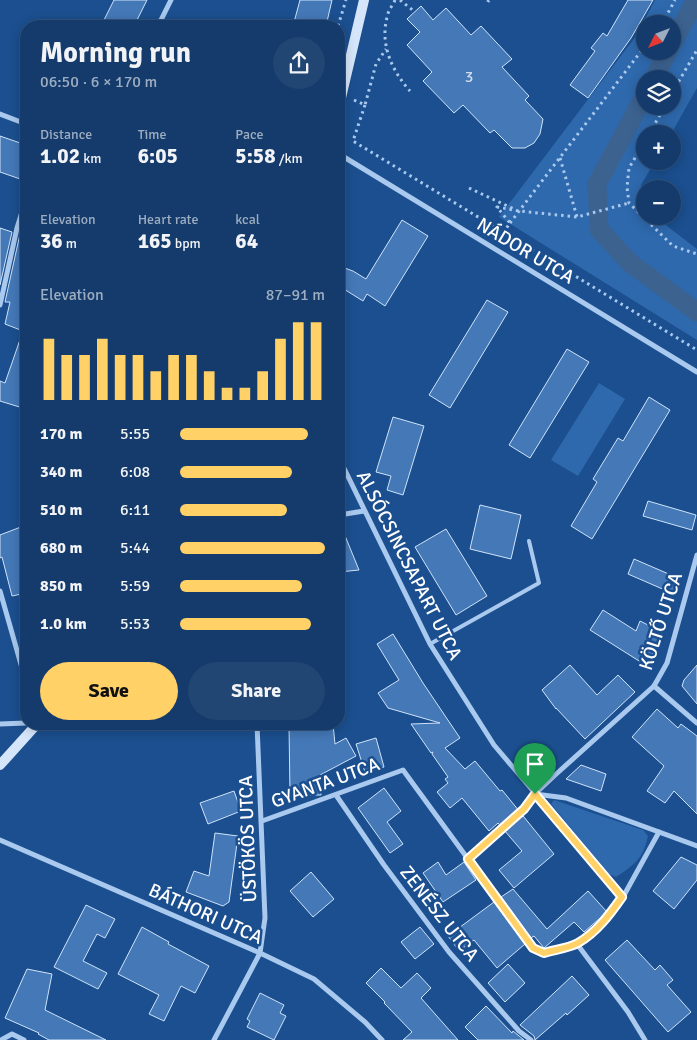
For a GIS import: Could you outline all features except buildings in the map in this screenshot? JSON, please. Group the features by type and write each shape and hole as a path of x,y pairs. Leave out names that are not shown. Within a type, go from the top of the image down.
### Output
{"street":[{"path":"161,20 171,0"},
{"path":"345,82 364,0"},
{"path":"0,114 20,122"},
{"name":"NÁDOR UTCA","path":"345,158 697,372"},
{"path":"0,304 20,218"},
{"name":"ALSÓCSINCSAPART UTCA","path":"345,471 430,644 494,745 622,897"},
{"path":"345,514 364,511"},
{"name":"KÖLTŐ UTCA","path":"535,794 654,686 667,663 697,555"},
{"path":"0,591 20,661"},
{"path":"654,686 697,723"},
{"path":"0,724 20,724"},
{"path":"0,765 32,730"},
{"name":"ÜSTÖKÖS UTCA","path":"257,730 264,918 260,953"},
{"name":"GYANTA UTCA","path":"262,821 403,770 533,948 544,953 577,944"},
{"path":"535,794 566,798 697,846"},
{"name":"ZENÉSZ UTCA","path":"336,795 384,865 450,952 519,1031 531,1040"},
{"path":"645,1040 628,1012 577,944 609,917 659,832"},
{"name":"BÁTHORI UTCA","path":"0,840 260,953 314,979 365,1022 382,1040"},
{"path":"214,1040 260,953"},
{"path":"1,1040 12,1034 24,1040"}],"lane":[{"path":"430,644 539,583 529,541"}],"path":[{"path":"340,20 346,0"},
{"path":"395,0 388,13 384,32 386,49 392,68 401,82 410,91"},
{"path":"400,0 414,12"},
{"path":"667,15 675,0"},
{"path":"386,49 376,64 353,142 697,350"},
{"path":"681,78 697,50"},
{"path":"503,233 636,58"},
{"path":"345,96 365,105"},
{"path":"636,156 629,168 627,188 629,203 673,246 697,254"},
{"path":"560,158 577,217"},
{"path":"469,188 519,211"},
{"path":"510,223 498,207 577,217 629,203"},
{"path":"468,859 524,809 535,794"}],"shaded area":[{"path":"655,0 697,0 697,88 676,125 636,125 636,170 650,170 644,180 636,180 636,225 666,225 697,249 697,340 499,217 636,36 636,60 681,60 681,15 647,15"},
{"path":"599,383 625,399 578,476 551,460"},
{"path":"554,800 643,830 648,836 637,861 616,877 609,874 551,804"}],"waterway":[{"path":"681,28 696,0"},
{"path":"658,70 664,60"},
{"path":"636,112 597,184 599,229 630,263 697,312"}],"route":[{"path":"535,794 622,897 609,917 577,944 544,953 533,948 468,859 524,809 535,794"}]}
